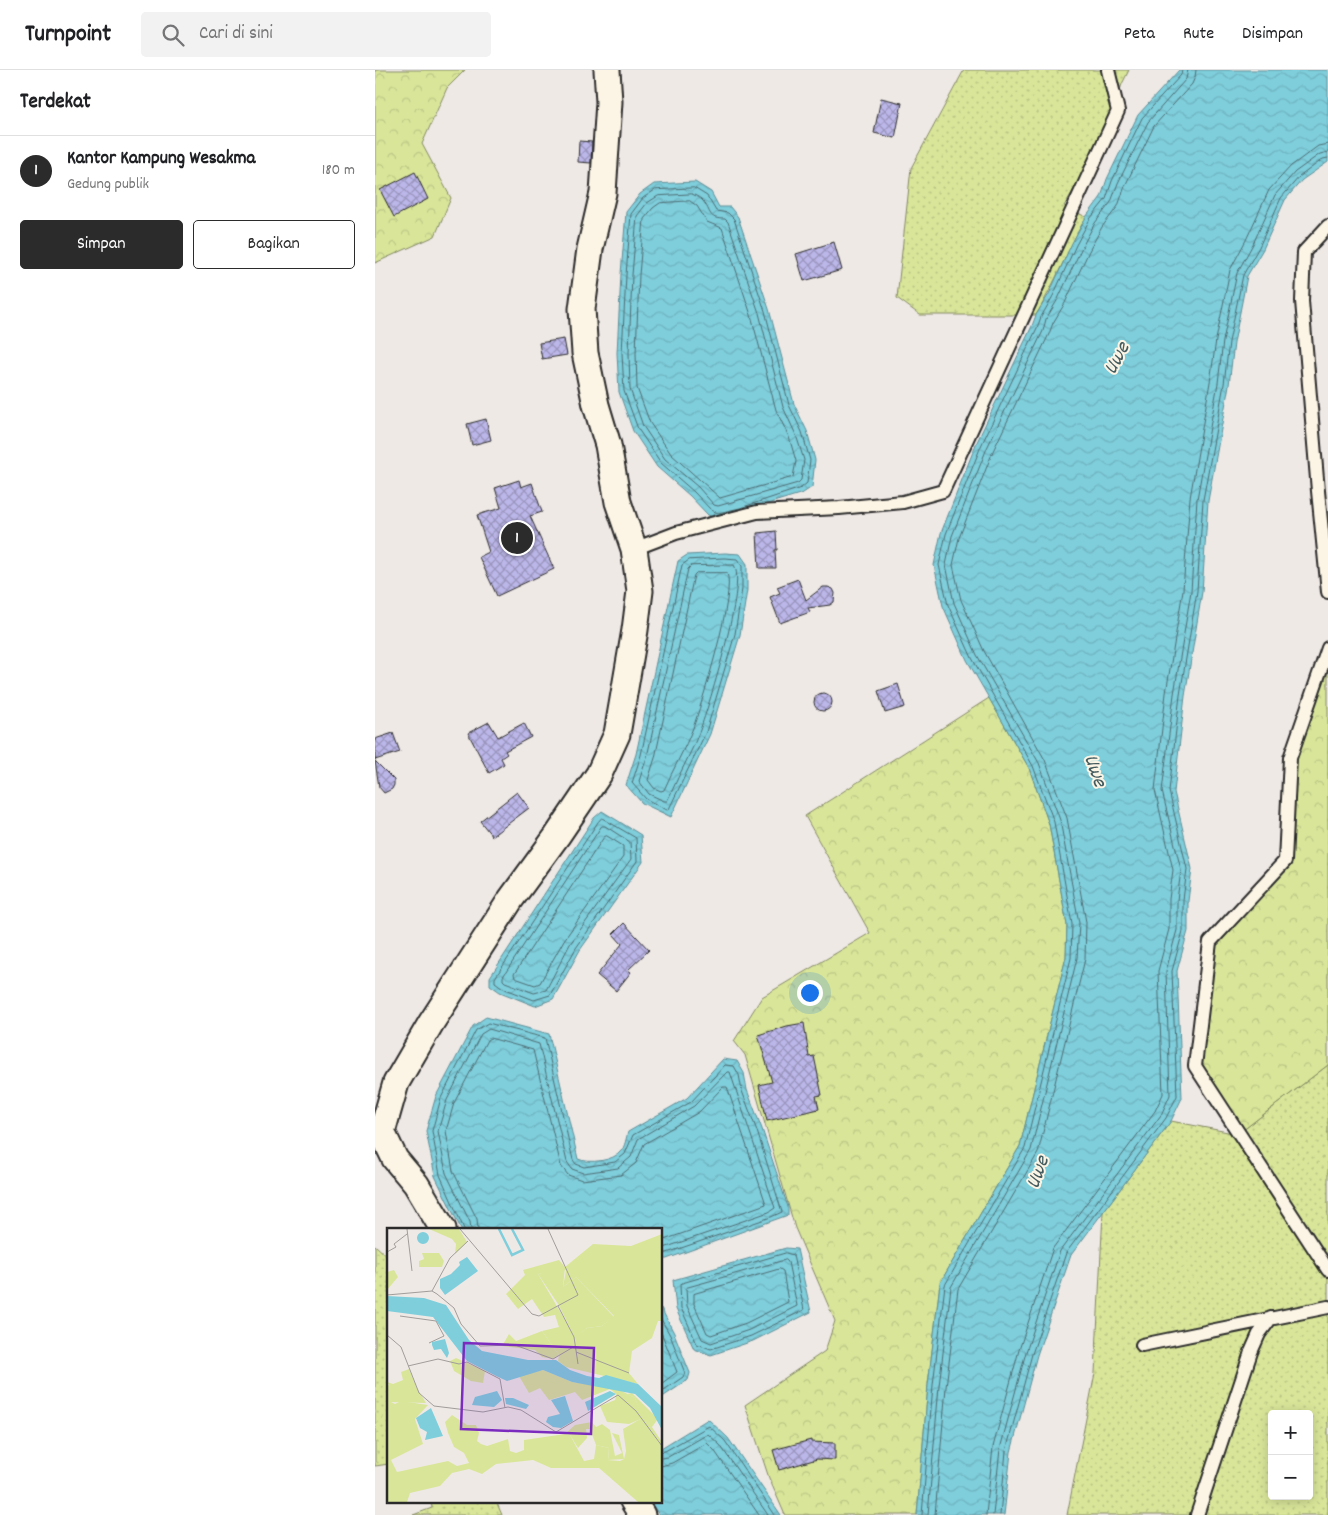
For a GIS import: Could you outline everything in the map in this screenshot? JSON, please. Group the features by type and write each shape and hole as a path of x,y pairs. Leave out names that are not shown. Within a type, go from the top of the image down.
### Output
{"street":[{"path":"442,1228 416,1184 395,1159 382,1132 397,1083 431,1023 511,899 599,774 617,734 635,630 640,591 634,549 618,502 608,445 596,404 584,344 582,309 591,248 603,193 607,158 609,102 607,70"},
{"path":"634,1502 642,1515"}],"lane":[{"path":"634,549 677,533 757,512 839,508 903,502 943,491 1118,111 1108,70"},
{"path":"1328,226 1304,252 1302,302 1328,592"},
{"path":"1328,648 1290,758 1285,861 1210,942 1195,1066 1328,1270"},
{"path":"1142,1345 1328,1307"},
{"path":"1197,1515 1251,1352 1259,1334 1271,1318"}],"green space":[{"path":"375,70 465,70 447,88 422,144 451,198 435,236 375,263"},
{"path":"964,70 1129,70 1122,84 1102,143 1064,206 1086,217 1036,315 920,315 897,298 911,168"},
{"path":"1328,648 1328,1065 1238,1134 1195,1066 1210,942 1285,861 1290,758"},
{"path":"989,698 1029,768 1049,824 1067,925 1066,957 1020,1146 940,1283 928,1385 917,1515 785,1515 769,1478 745,1405 825,1351 835,1321 795,1228 745,1055 734,1041 762,997 870,933 805,816"},
{"path":"1328,1065 1328,1515 1067,1515 1095,1373 1103,1212 1171,1121 1238,1134"},
{"path":"375,1245 387,1256 387,1464 375,1466"},
{"path":"431,1502 496,1502 502,1515 413,1515 432,1508"}],"water":[{"name":"Uwe","path":"1179,70 1328,70 1328,162 1302,180 1285,200 1263,249 1247,276 1208,501 1202,592 1185,696 1174,792 1192,869 1188,901 1188,931 1177,971 1182,1098 1171,1121 1071,1255 1037,1355 1011,1452 1004,1515 917,1515 928,1385 940,1283 1020,1146 1066,957 1067,925 1049,824 1029,768 967,660 943,606 934,565 941,533 976,444 1036,315 1049,294 1086,217 1101,197 1107,179 1138,115"},
{"path":"695,182 711,192 719,207 730,207 738,217 769,309 794,404 807,431 815,460 812,487 803,493 717,518 708,515 657,467 633,431 619,392 617,353 626,212 640,194 654,184"},
{"path":"740,554 747,564 747,590 740,635 710,734 671,817 642,803 626,785 636,754 678,561 687,555"},
{"path":"602,811 641,835 643,862 580,950 553,999 535,1006 500,992 490,985 490,977 594,818"},
{"path":"486,1017 549,1034 578,1159 583,1161 601,1161 618,1154 623,1147 628,1132 687,1098 723,1059 737,1061 744,1073 747,1090 788,1207 788,1215 663,1260 663,1228 461,1228 435,1176 426,1131 436,1096 473,1026"},
{"path":"786,1248 797,1249 811,1312 753,1341 711,1355 694,1349 676,1309 673,1280"},
{"path":"663,1312 674,1333 690,1373 688,1380 663,1397"},
{"path":"708,1419 728,1438 781,1515 659,1515 651,1502 663,1502 663,1447"}],"building":[{"path":"881,98 902,103 895,138 874,133"},
{"path":"579,141 592,142 591,163 578,162"},
{"path":"415,172 428,199 394,217 380,190"},
{"path":"834,242 842,270 804,281 796,254"},
{"path":"564,339 567,355 542,359 539,343"},
{"path":"486,419 491,440 472,445 467,424"},
{"path":"519,480 521,487 532,483 542,512 530,516 554,569 497,596 479,557 489,552 477,515 501,508 495,488"},
{"path":"776,531 776,568 759,568 757,533"},
{"path":"798,579 806,600 823,587 828,587 833,589 835,593 834,602 830,605 808,608 810,612 780,623 770,597 780,593 777,587"},
{"path":"898,684 905,707 885,713 878,691"},
{"path":"823,693 831,698 832,702 827,710 823,711 815,706 814,702 819,694"},
{"path":"489,722 498,737 524,723 531,737 505,751 507,754 501,758 504,764 489,773 468,733"},
{"path":"393,733 400,752 375,760 375,739"},
{"path":"375,761 394,780 392,789 384,793 379,787"},
{"path":"517,792 529,808 492,836 480,821"},
{"path":"624,923 649,950 628,970 631,972 616,991 597,975 622,944 613,934"},
{"path":"804,1023 809,1057 814,1056 822,1095 816,1096 819,1109 767,1121 759,1085 772,1082 758,1035"},
{"path":"811,1440 811,1442 835,1443 835,1460 817,1459 779,1470 773,1450"}],"place":[{"name":"Kantor Kampung Wesakma","path":"517,538"}]}
